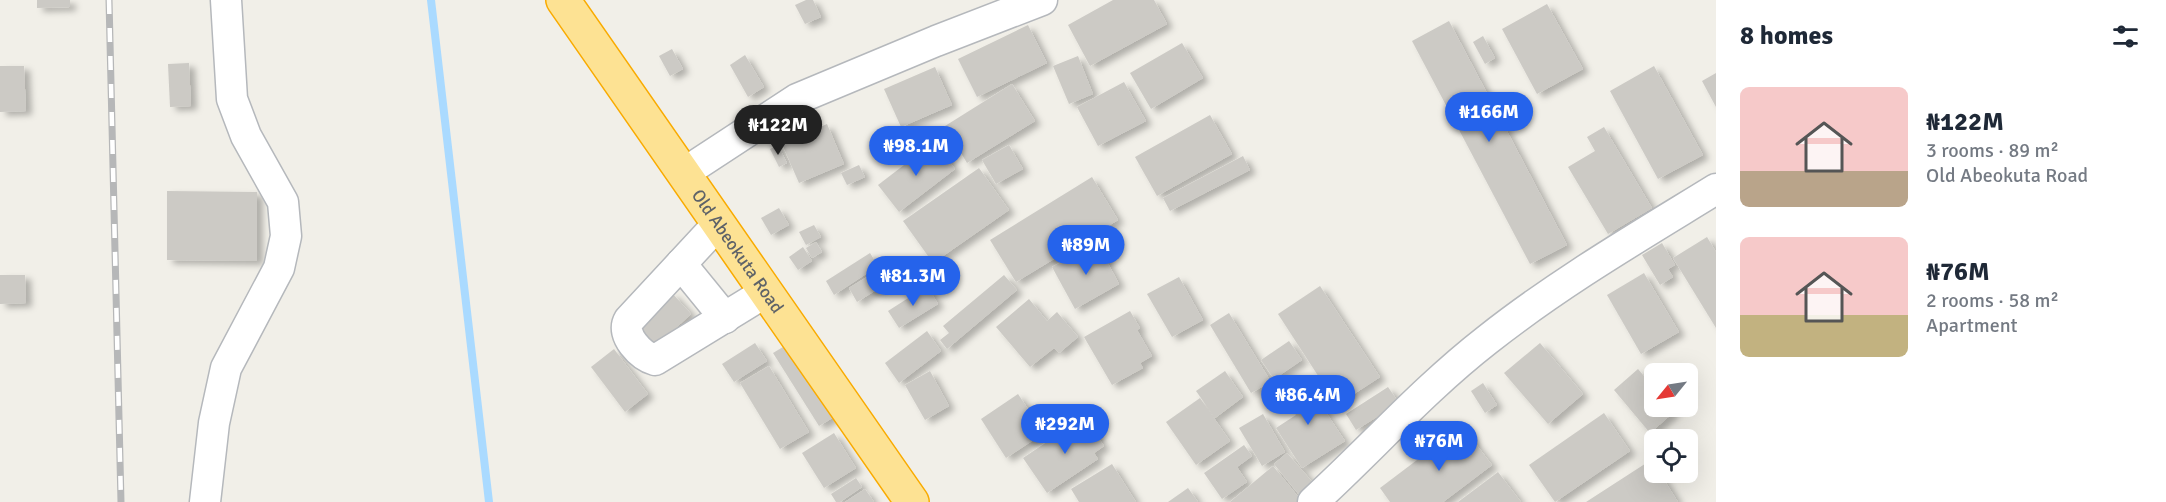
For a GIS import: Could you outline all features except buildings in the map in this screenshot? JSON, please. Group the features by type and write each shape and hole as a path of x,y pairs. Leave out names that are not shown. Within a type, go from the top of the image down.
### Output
{"highway":[{"name":"Old Abeokuta Road","path":"563,0 912,502"}],"street":[{"path":"205,502 214,423 226,368 279,268 286,236 284,202 246,136 232,99 226,0"},
{"path":"684,173 797,99 1042,0"},
{"path":"1312,502 1344,492 1446,373 1488,339 1586,269 1716,189"},
{"path":"719,223 629,320 625,326 626,335 648,358 656,360 766,292"},
{"path":"681,264 724,318"}],"waterway":[{"path":"431,0 489,502"}],"railway":[{"path":"109,0 121,502"}]}
